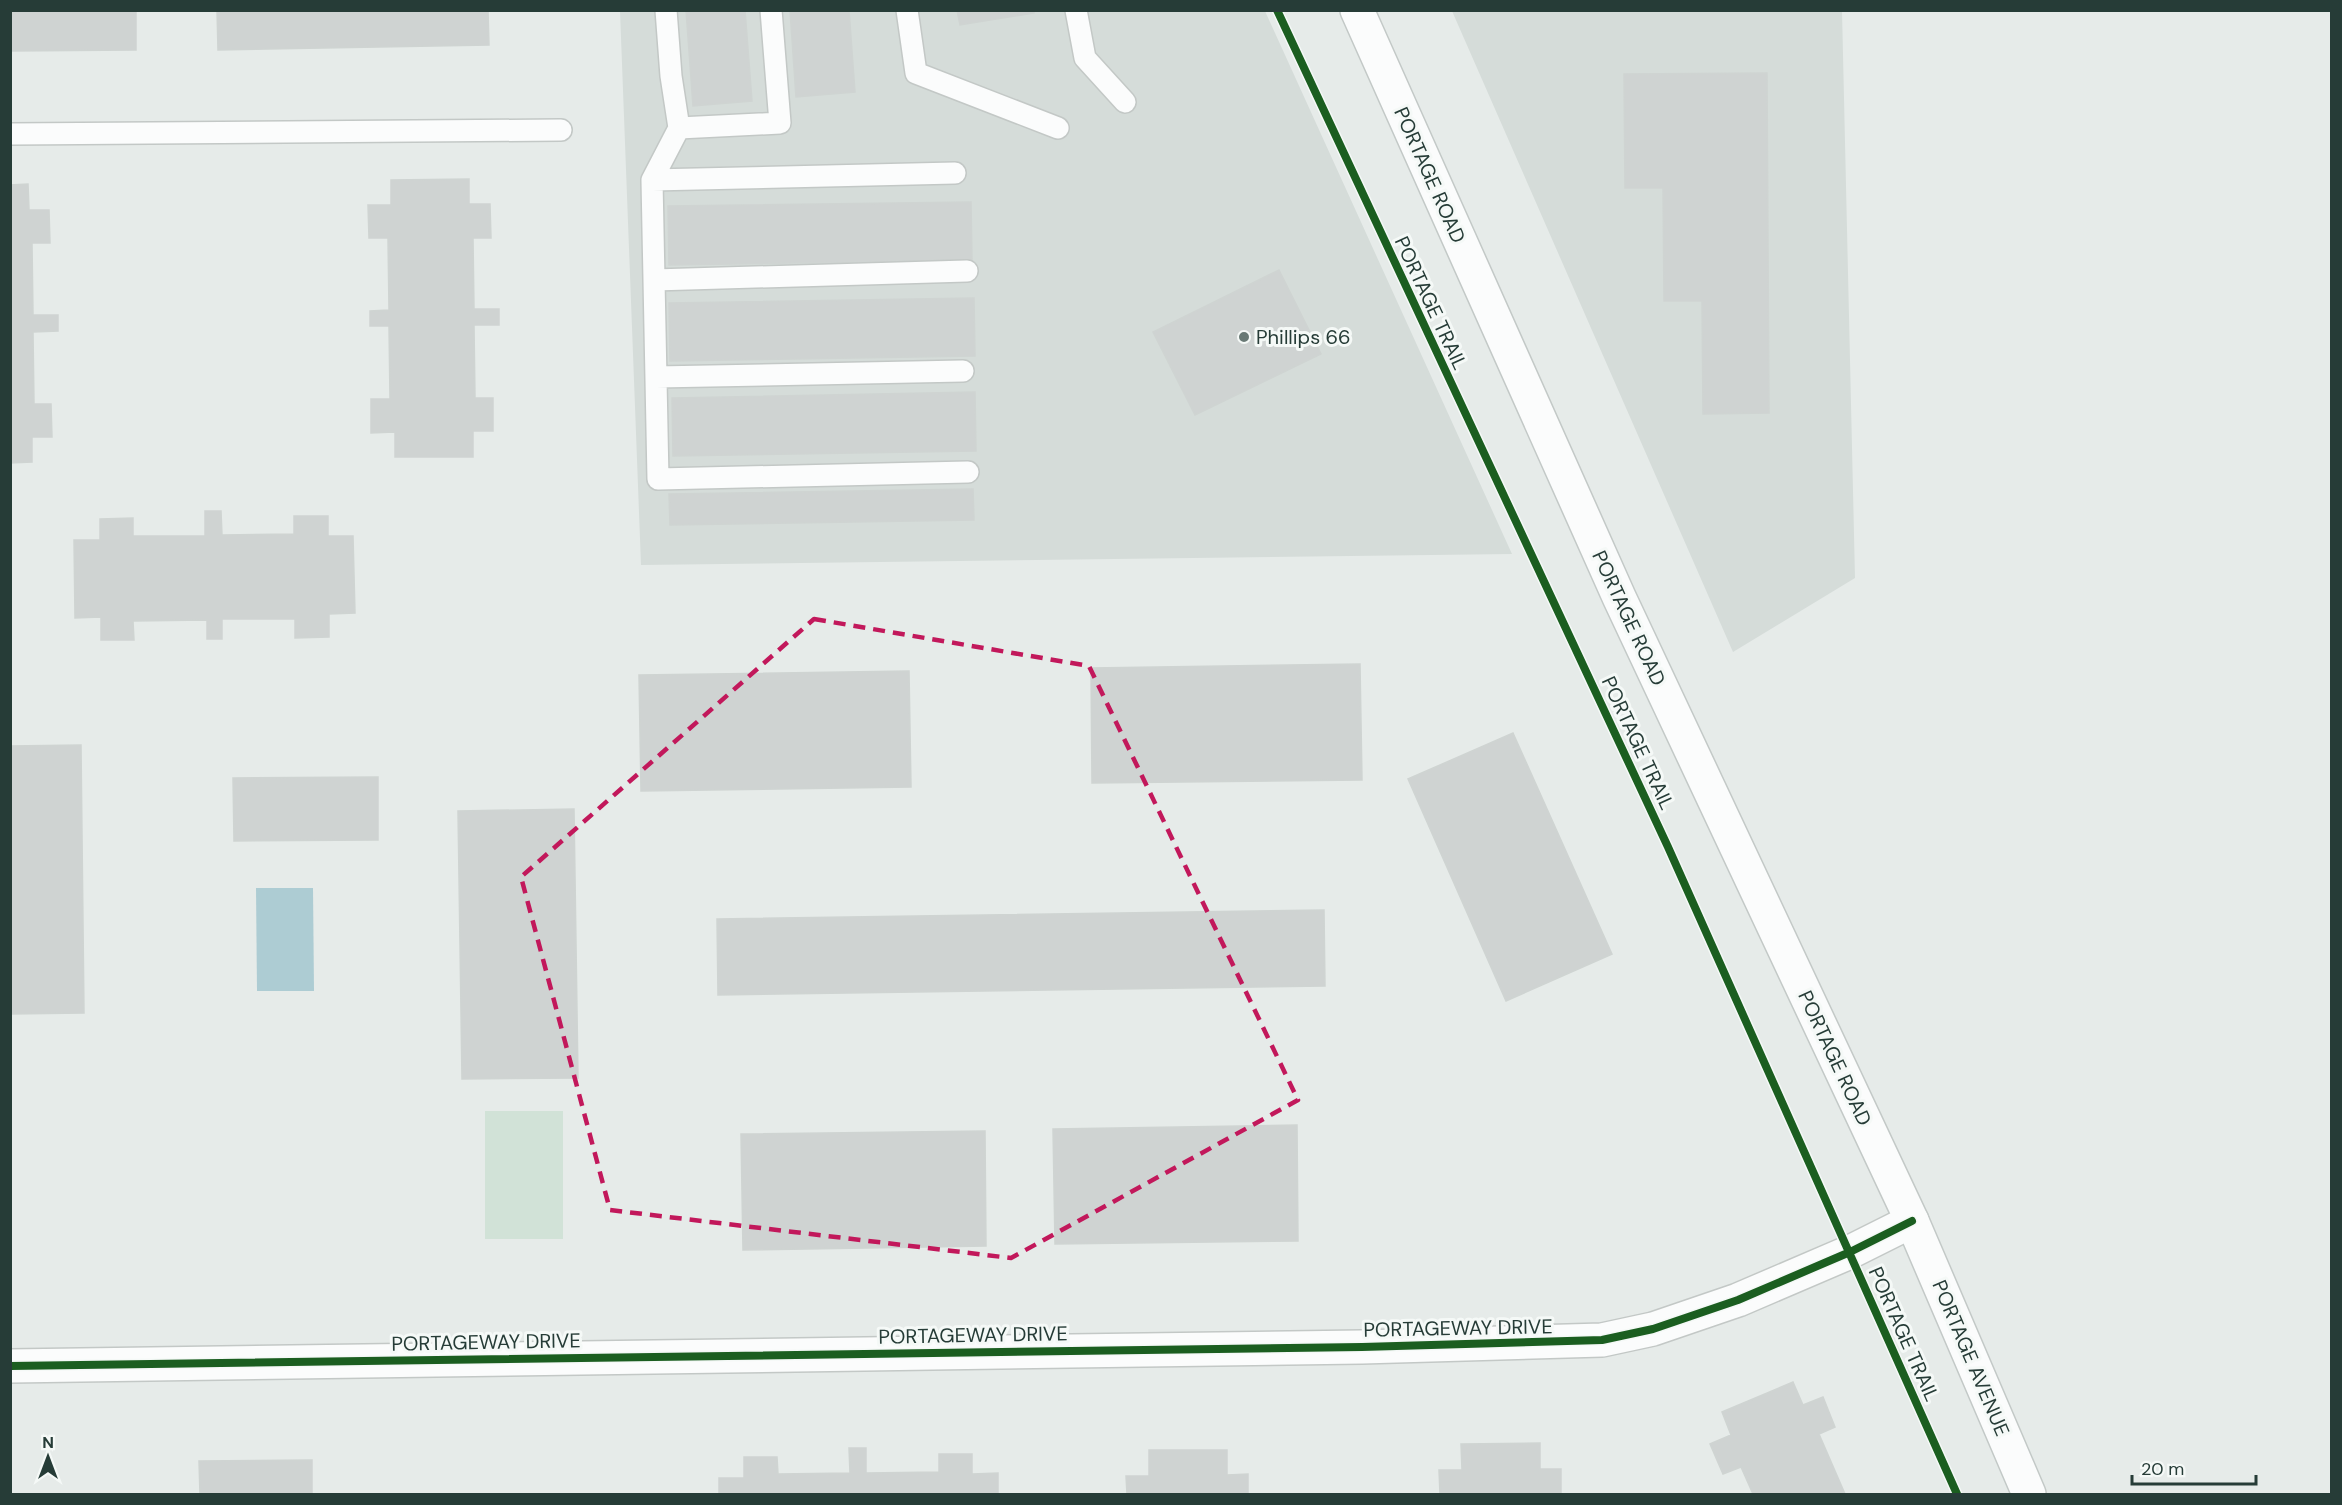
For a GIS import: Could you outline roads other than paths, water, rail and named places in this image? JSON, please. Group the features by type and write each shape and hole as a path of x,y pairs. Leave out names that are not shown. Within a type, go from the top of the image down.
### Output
{"street":[{"name":"PORTAGE ROAD","path":"1357,10 1619,597 1912,1221"},
{"name":"PORTAGEWAY DRIVE","path":"10,1366 1326,1347 1602,1340 1653,1329 1738,1300 1850,1252 1912,1221"},
{"name":"PORTAGE AVENUE","path":"1912,1221 2029,1494"}],"lane":[{"path":"666,10 671,76 679,128 652,180 658,479 968,472"},
{"path":"679,128 780,123 771,10"},
{"path":"907,10 916,73 1058,128"},
{"path":"1076,10 1085,58 1125,102"},
{"path":"10,134 561,130"},
{"path":"652,180 955,173"},
{"path":"654,280 967,271"},
{"path":"656,377 963,371"}],"water":[{"path":"256,888 313,888 314,991 257,991"}],"place":[{"name":"Phillips 66","path":"1244,337"}]}
